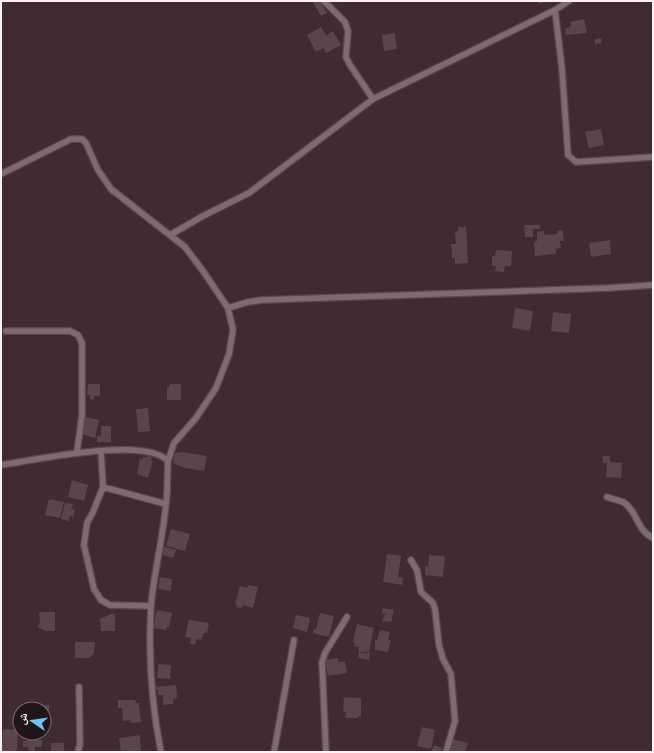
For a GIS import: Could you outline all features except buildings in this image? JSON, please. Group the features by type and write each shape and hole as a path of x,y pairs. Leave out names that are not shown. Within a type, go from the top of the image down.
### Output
{"street":[{"path":"324,1 345,22 348,31 346,57 373,99"},
{"path":"170,235 203,216 250,193 373,99 555,10 569,1"},
{"path":"555,10 562,69 568,155 576,162 653,157"},
{"path":"1,174 71,139 82,139 86,143 104,181 111,189 185,248 203,271 228,308 233,330 229,354 216,388 196,418 174,443 168,461 166,504 156,561 151,606 150,671 153,714 162,752"},
{"path":"228,308 248,302 262,300 608,288 653,285"},
{"path":"6,332 70,331 80,338 82,350 82,415 77,452"},
{"path":"1,465 77,452 101,451 155,453 162,455 168,461"},
{"path":"101,451 103,487 94,512 87,523 84,545 94,588 101,600 110,605 151,606"},
{"path":"103,487 166,504"},
{"path":"607,497 623,502 632,512 641,528 648,536 653,538"},
{"path":"412,560 417,570 421,592 433,603 436,609 439,645 443,659 451,674 454,721 446,752"},
{"path":"326,752 322,662 325,653 347,617"},
{"path":"274,752 294,640"},
{"path":"78,752 80,744 79,687"}]}
